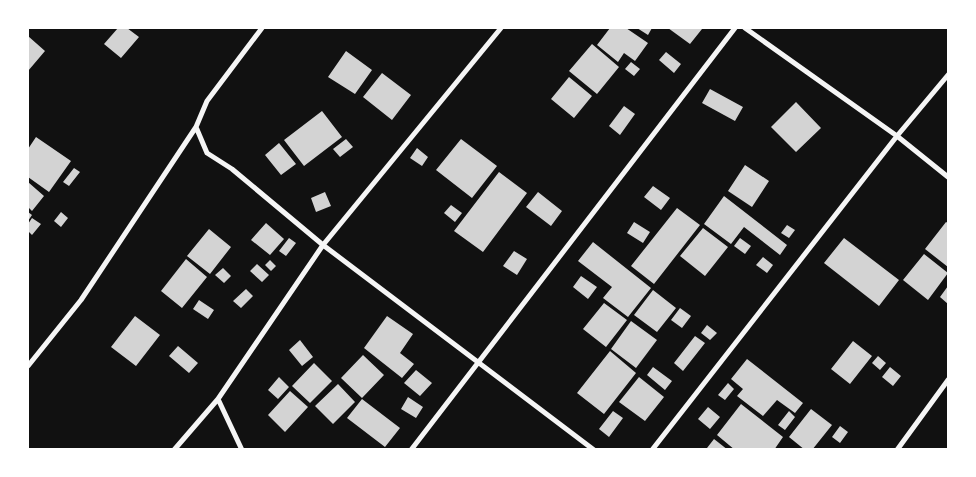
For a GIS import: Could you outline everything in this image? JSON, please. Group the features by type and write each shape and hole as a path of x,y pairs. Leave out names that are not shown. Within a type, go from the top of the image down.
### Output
{"street":[{"path":"28,366 81,300 196,127 206,101 262,28"},
{"path":"174,450 218,399 323,245 502,28"},
{"path":"411,450 479,364 735,28"},
{"path":"745,28 897,136 948,177"},
{"path":"652,450 897,136 948,75"},
{"path":"196,127 208,153 232,169 323,245 594,450"},
{"path":"897,450 948,380"},
{"path":"218,399 242,450"}],"building":[{"path":"118,28 127,28 139,37 121,58 104,44"},
{"path":"610,28 626,28 648,43 635,61 624,53 618,62 597,45"},
{"path":"637,28 652,28 648,35"},
{"path":"668,28 700,28 702,29 690,44"},
{"path":"28,36 45,51 28,71"},
{"path":"592,44 619,67 597,94 569,71"},
{"path":"346,51 372,70 355,94 328,77"},
{"path":"666,52 681,64 674,73 659,60"},
{"path":"631,62 640,69 634,76 625,69"},
{"path":"382,73 411,95 392,120 363,97"},
{"path":"569,77 592,96 574,118 551,99"},
{"path":"710,89 743,107 735,121 702,103"},
{"path":"796,102 821,128 796,152 771,127"},
{"path":"624,106 635,114 620,135 609,126"},
{"path":"322,111 342,137 304,166 284,140"},
{"path":"36,137 71,161 49,192 28,177 28,149"},
{"path":"346,139 353,147 340,157 333,149"},
{"path":"461,139 497,166 472,198 436,170"},
{"path":"279,143 296,164 281,175 265,155"},
{"path":"417,148 428,157 422,166 410,158"},
{"path":"745,165 769,181 752,207 728,191"},
{"path":"74,168 80,172 69,186 63,182"},
{"path":"499,172 527,193 483,252 454,231"},
{"path":"28,182 44,196 32,211 28,207"},
{"path":"653,186 670,198 661,210 644,197"},
{"path":"325,192 331,206 316,212 311,198"},
{"path":"538,192 562,211 551,226 526,207"},
{"path":"724,196 787,245 780,255 744,227 731,244 704,224"},
{"path":"451,205 462,213 455,222 444,213"},
{"path":"677,208 700,225 654,284 631,266"},
{"path":"28,212 32,215 28,221"},
{"path":"61,212 68,218 61,227 54,221"},
{"path":"32,218 41,224 32,235 28,231 28,224"},
{"path":"634,222 650,232 643,243 627,233"},
{"path":"946,222 948,223 948,267 925,249"},
{"path":"266,223 284,239 270,255 251,240"},
{"path":"787,225 795,230 789,238 781,233"},
{"path":"703,228 728,247 705,276 680,256"},
{"path":"209,229 231,247 210,274 187,256"},
{"path":"289,238 296,243 286,256 279,251"},
{"path":"740,238 751,246 745,254 734,246"},
{"path":"844,238 899,280 879,306 824,263"},
{"path":"593,242 651,288 628,317 603,298 612,287 578,261"},
{"path":"514,251 527,259 517,275 503,266"},
{"path":"924,254 948,273 928,300 903,280"},
{"path":"763,257 773,265 767,273 756,265"},
{"path":"186,259 207,277 182,308 161,291"},
{"path":"270,260 276,266 271,271 265,265"},
{"path":"257,264 269,275 262,282 250,271"},
{"path":"223,268 231,276 224,283 215,275"},
{"path":"581,276 597,287 588,299 573,287"},
{"path":"948,286 948,304 940,297"},
{"path":"246,289 253,296 241,308 233,301"},
{"path":"653,290 676,308 657,332 634,315"},
{"path":"199,300 214,310 208,319 193,309"},
{"path":"604,303 627,320 606,347 583,329"},
{"path":"680,308 691,316 682,328 671,320"},
{"path":"135,316 160,335 136,366 111,347"},
{"path":"387,316 413,334 400,353 414,364 402,378 364,348"},
{"path":"631,321 657,340 636,368 611,349"},
{"path":"707,325 717,333 710,340 701,333"},
{"path":"695,336 705,343 683,371 674,363"},
{"path":"300,340 313,357 302,366 289,350"},
{"path":"853,341 872,356 850,384 831,369"},
{"path":"178,346 198,363 189,373 169,356"},
{"path":"610,351 636,373 604,414 577,393"},
{"path":"363,355 384,375 362,398 341,378"},
{"path":"878,356 886,363 880,370 872,363"},
{"path":"747,359 803,403 795,413 777,400 763,416 737,396 743,389 731,379"},
{"path":"314,363 332,381 310,403 292,386"},
{"path":"653,367 672,381 665,390 647,375"},
{"path":"890,367 901,376 893,386 882,377"},
{"path":"416,370 432,383 420,396 404,383"},
{"path":"279,377 289,387 278,399 268,390"},
{"path":"639,377 664,397 645,421 619,402"},
{"path":"728,383 734,389 725,400 718,395"},
{"path":"338,384 355,402 333,424 315,406"},
{"path":"290,391 308,407 285,432 268,415"},
{"path":"408,397 423,407 416,418 401,409"},
{"path":"362,399 400,428 385,447 347,418"},
{"path":"741,404 783,437 774,450 735,450 717,435"},
{"path":"708,407 720,417 710,429 698,419"},
{"path":"811,409 832,425 812,450 805,450 789,437"},
{"path":"613,411 623,418 609,437 599,429"},
{"path":"789,411 795,417 785,430 778,425"},
{"path":"840,426 848,432 840,443 832,437"},
{"path":"714,439 728,450 709,450 707,448"}]}
